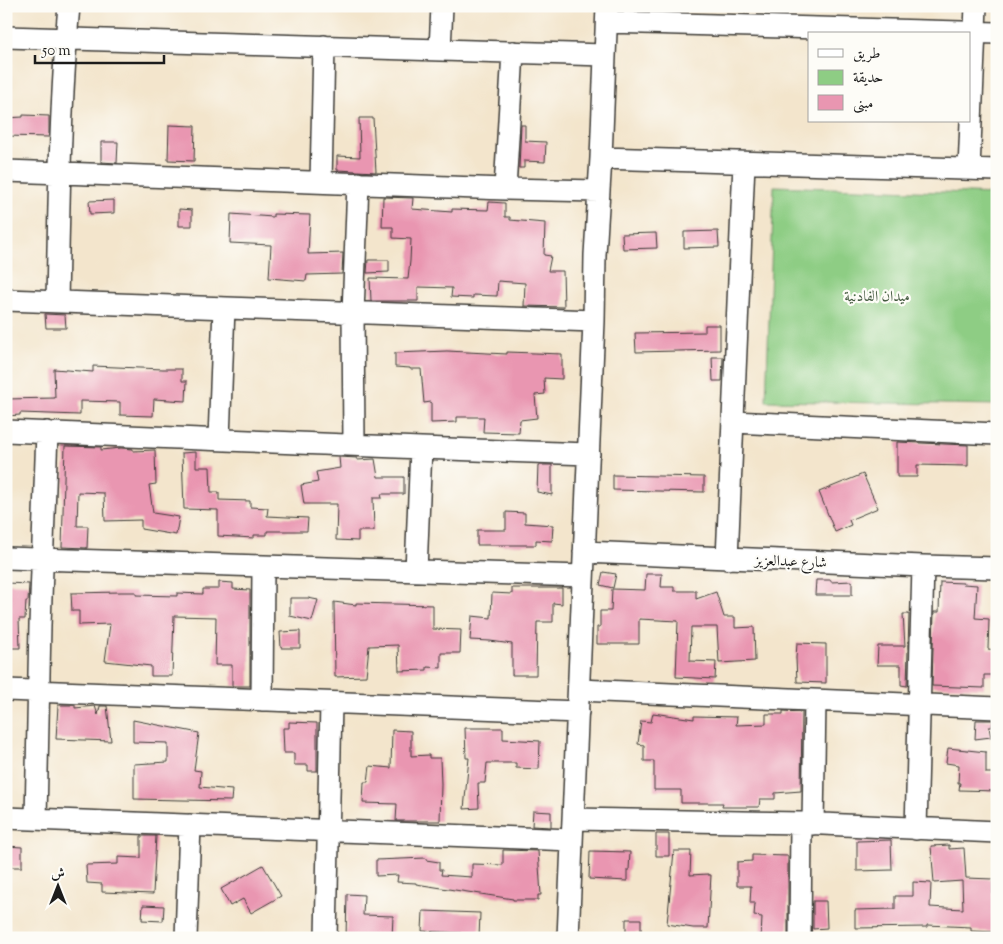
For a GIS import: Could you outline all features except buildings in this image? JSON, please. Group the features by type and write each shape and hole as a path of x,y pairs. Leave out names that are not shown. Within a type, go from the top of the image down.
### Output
{"street":[{"path":"57,302 60,174 69,6"},
{"path":"440,50 442,6"},
{"path":"969,169 976,6"},
{"path":"568,938 594,322 595,255 607,14 997,33"},
{"path":"6,37 605,55"},
{"path":"321,182 324,46"},
{"path":"505,189 513,52"},
{"path":"601,158 997,170"},
{"path":"727,559 744,163"},
{"path":"6,171 505,189 598,190"},
{"path":"354,445 353,313 358,183"},
{"path":"6,300 594,322"},
{"path":"219,439 224,308"},
{"path":"733,422 997,434"},
{"path":"6,431 588,454"},
{"path":"36,819 47,432"},
{"path":"416,571 421,448"},
{"name":"شارع عبدالعزيز","path":"584,552 997,568"},
{"path":"6,558 583,576"},
{"path":"262,700 263,566"},
{"path":"916,828 923,566"},
{"path":"6,690 578,712"},
{"path":"578,690 997,708"},
{"path":"800,938 815,701"},
{"path":"326,938 332,703"},
{"path":"6,818 329,830 573,829 807,824 997,832"},
{"path":"186,938 190,825"}],"green space":[{"name":"ميدان الفادنية","path":"774,186 997,194 997,405 766,401"}]}
